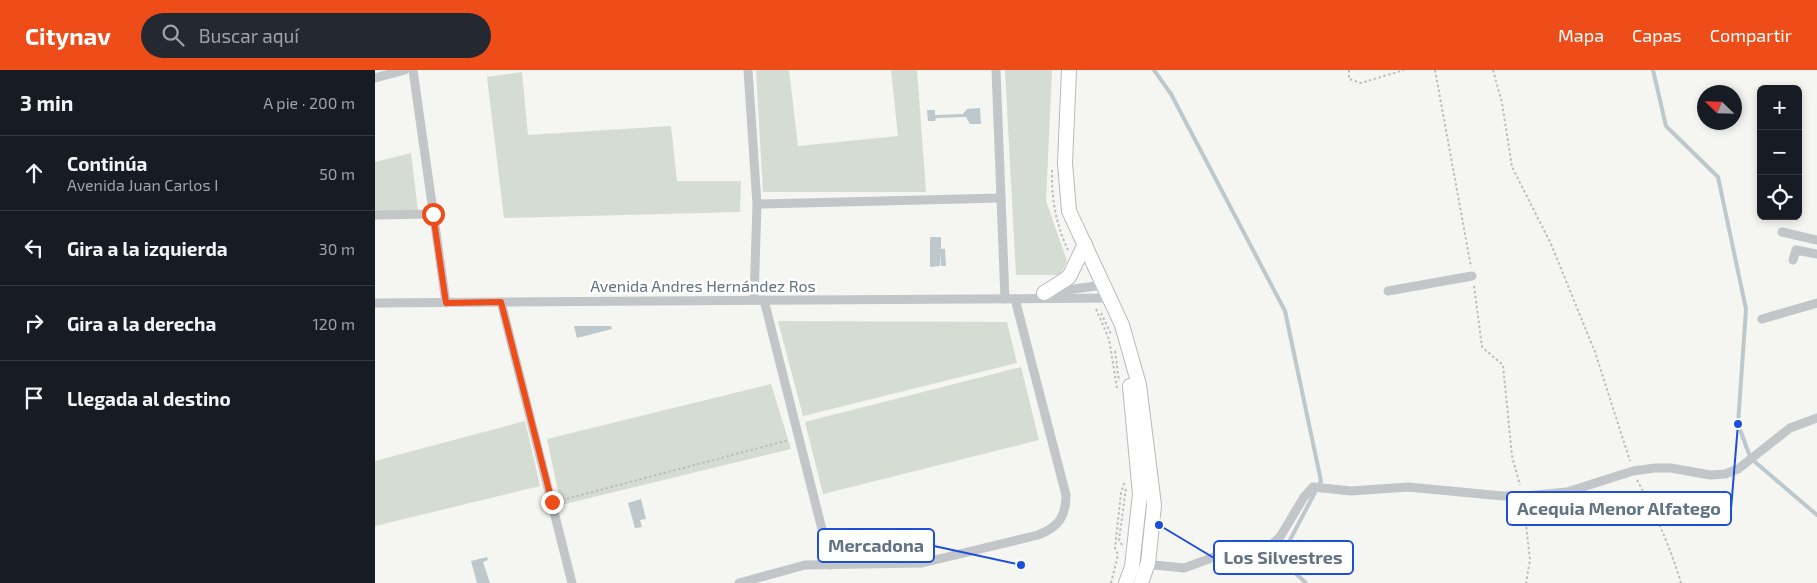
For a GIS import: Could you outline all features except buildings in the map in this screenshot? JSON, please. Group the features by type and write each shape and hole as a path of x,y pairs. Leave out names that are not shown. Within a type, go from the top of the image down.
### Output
{"main road":[{"path":"1069,70 1065,163 1069,211 1110,298 1125,335 1139,385 1154,505 1148,563 1141,583"},
{"path":"1037,296 1062,284 1077,265 1085,244"},
{"path":"1125,335 1140,494 1126,562 1126,583"}],"street":[{"path":"375,78 405,70"},
{"path":"413,70 446,303"},
{"path":"748,70 757,204 753,300"},
{"path":"996,70 1005,299"},
{"path":"757,204 1001,198"},
{"path":"375,215 433,214"},
{"path":"1782,232 1817,240"},
{"path":"1793,260 1796,250 1817,254"},
{"path":"1388,291 1472,276"},
{"name":"Avenida Andres Hernández Ros","path":"375,303 1015,299 1104,285"},
{"name":"Avenida Andres Hernández Ros","path":"1037,296 1110,298"},
{"path":"739,583 805,565 922,563 1038,535 1050,530 1060,522 1066,510 1066,495 1015,299"},
{"path":"764,300 831,564"},
{"path":"501,302 572,583"},
{"path":"1762,319 1817,303"},
{"path":"1126,562 1184,568 1220,555 1265,550 1280,537 1309,490 1320,487 1351,491 1408,487 1503,496 1523,496 1567,492 1633,471 1671,468 1710,475 1725,474 1738,469 1790,428 1817,418"}],"path":[{"path":"1349,70 1349,79 1361,82 1404,70"},
{"path":"1493,70 1503,103 1512,167 1551,244 1587,334 1633,471 1658,519 1673,556 1681,583"},
{"path":"1054,169 1062,228 1077,265"},
{"path":"1093,298 1114,341 1120,388"},
{"path":"1093,298 1109,339 1117,392"},
{"path":"552,502 779,444 798,436"},
{"path":"1111,583 1118,555 1115,548 1121,492 1126,479"},
{"path":"1124,549 1119,540 1125,490 1129,482"},
{"path":"1523,496 1530,560 1526,583"},
{"path":"1114,583 1126,562"}],"shaded area":[{"path":"756,70 789,70 798,146 898,136 891,70 917,70 926,192 763,192"},
{"path":"1005,70 1052,70 1046,201 1067,261 1060,275 1016,275"},
{"path":"522,72 528,135 671,126 677,181 741,181 740,212 504,218 487,77"},
{"path":"980,108 981,124 970,124 966,117 936,118 935,121 928,121 927,110 935,110 935,115 963,114 967,109"},
{"path":"411,153 418,211 375,212 375,162"},
{"path":"930,237 941,237 941,248 938,248 945,249 946,266 941,266 941,252 940,266 930,267"},
{"path":"778,321 1007,322 1017,363 803,416"},
{"path":"574,326 611,326 612,329 577,338"},
{"path":"1021,367 1039,440 823,494 805,422"},
{"path":"771,384 791,449 561,505 547,439"},
{"path":"525,421 540,486 375,526 375,461"},
{"path":"641,499 646,519 640,520 642,527 635,528 628,503"},
{"path":"487,557 488,560 483,562 490,583 477,583 471,561"}],"waterway":[{"path":"1154,70 1171,94 1285,311 1321,481 1280,559 1306,583"},
{"path":"1653,70 1666,126 1718,177 1746,309 1738,424 1749,454"},
{"path":"1755,462 1817,515"}],"place":[{"name":"Acequia Menor Alfatego","path":"1738,424"},
{"name":"Los Silvestres","path":"1159,525"},
{"name":"Mercadona","path":"1021,565"}],"route":[{"path":"433,214 446,303 501,302 552,502"}]}
